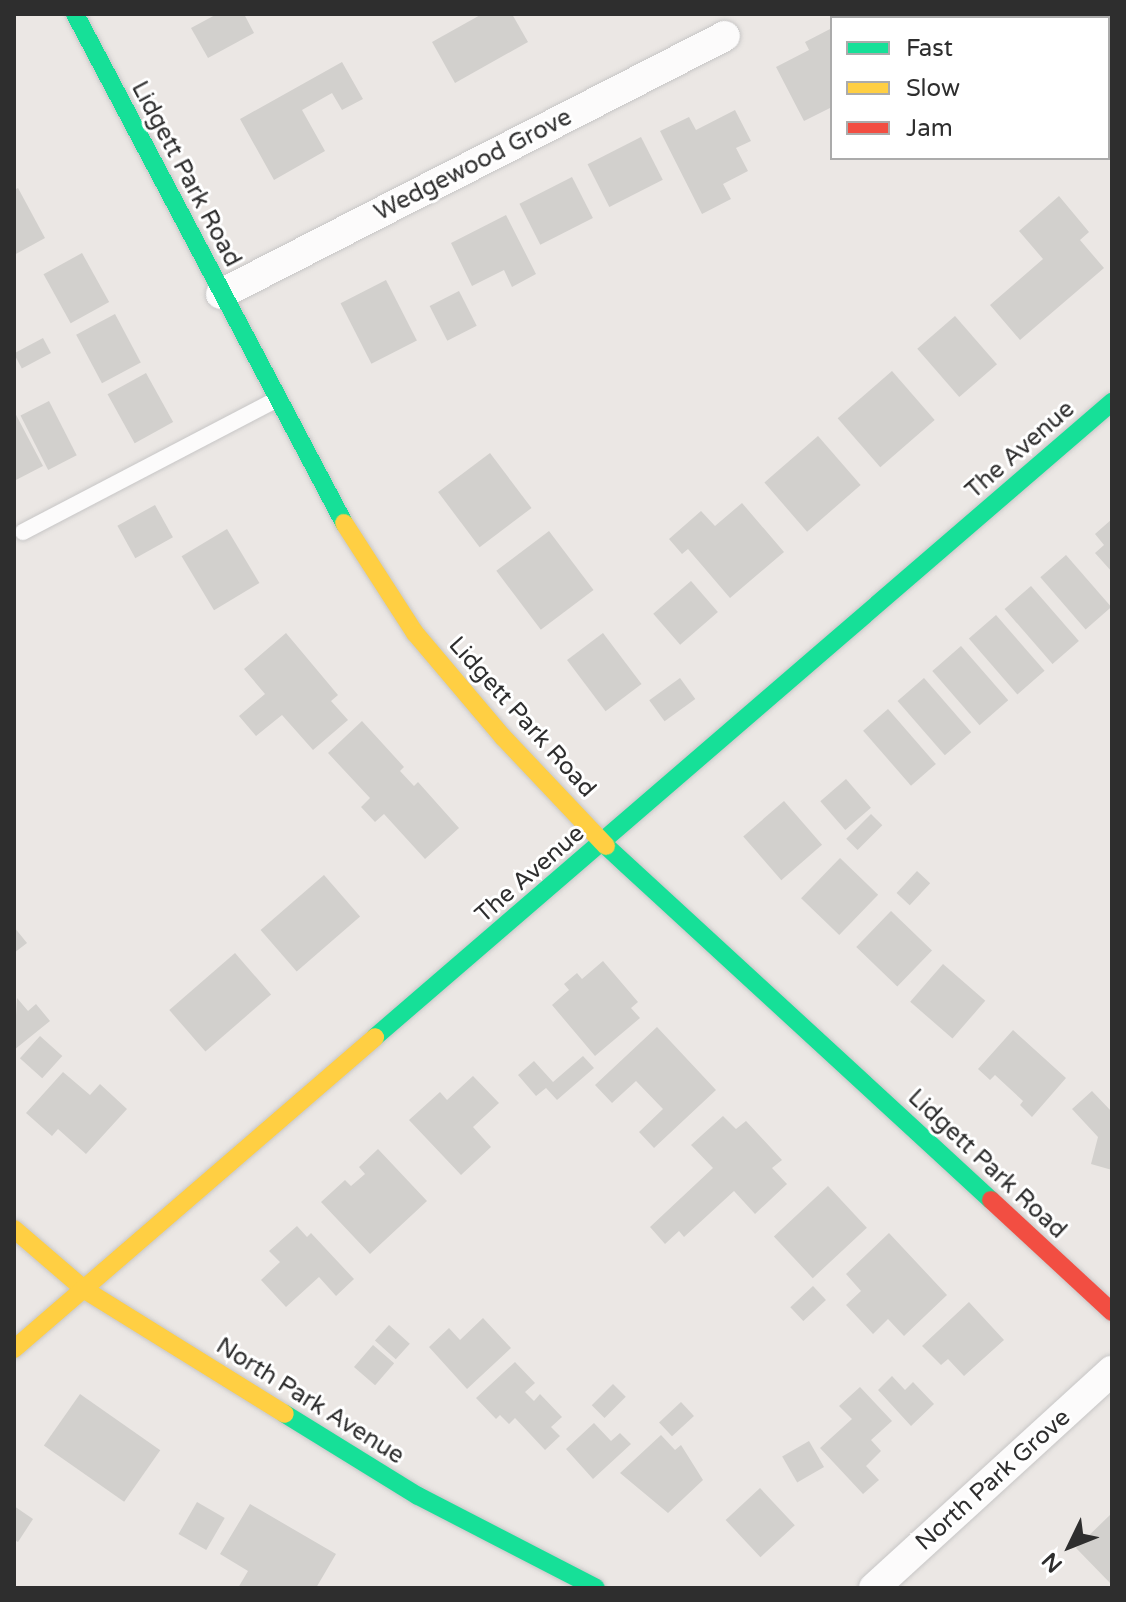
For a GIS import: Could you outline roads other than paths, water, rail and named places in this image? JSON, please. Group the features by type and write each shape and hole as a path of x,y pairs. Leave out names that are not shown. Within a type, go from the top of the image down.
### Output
{"street":[{"name":"Lidgett Park Road","path":"75,14 221,294 367,563 415,633 503,737 603,843 1112,1312"},
{"name":"Wedgewood Grove","path":"221,294 725,36"},
{"name":"The Avenue","path":"14,1349 1112,402"},
{"name":"North Park Avenue","path":"14,1229 85,1290 418,1496 596,1588"},
{"name":"North Park Grove","path":"874,1588 1112,1371"}],"lane":[{"path":"23,532 278,398"}]}
